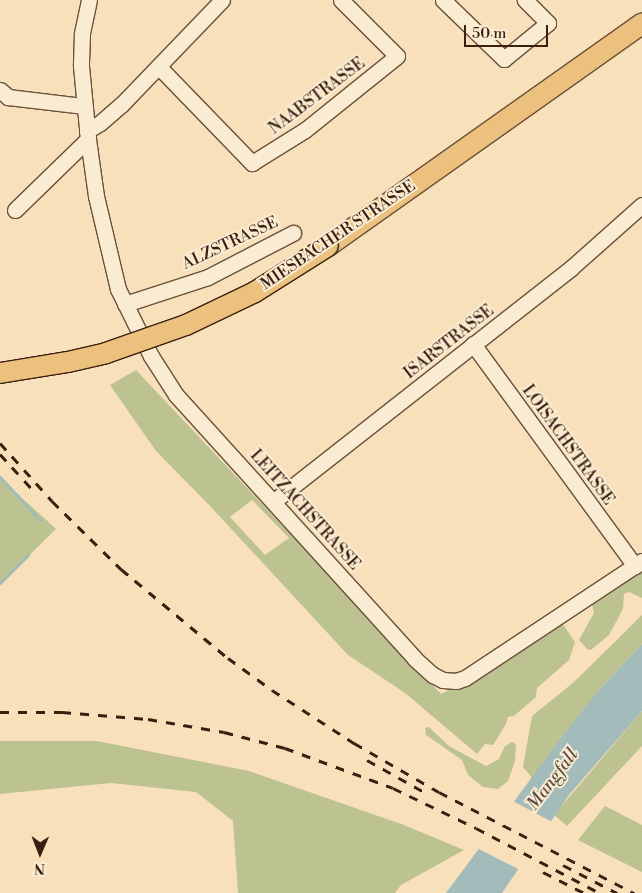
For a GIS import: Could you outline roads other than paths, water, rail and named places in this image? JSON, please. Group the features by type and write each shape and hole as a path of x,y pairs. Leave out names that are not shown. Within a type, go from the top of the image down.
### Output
{"main road":[{"name":"MIESBACHER STRASSE","path":"0,373 68,362 106,353 186,325 255,292 328,246 642,24"}],"street":[{"name":"LEITZACHSTRASSE","path":"89,0 82,34 84,106 104,237 118,289 125,304 165,379 196,417 415,659 433,675 443,680 456,681 465,678 638,563"},
{"path":"15,210 88,135 159,67 222,0"},
{"name":"NAABSTRASSE","path":"159,67 252,163 305,130 397,56 341,0"},
{"path":"443,0 504,59 548,23 525,0"},
{"path":"0,90 8,97 84,106"},
{"name":"ISARSTRASSE","path":"274,501 388,414 472,344 571,268 639,210"},
{"name":"ALZSTRASSE","path":"125,304 208,277 293,233"},
{"name":"LOISACHSTRASSE","path":"472,344 638,563"}],"water":[{"name":"Mangfall","path":"642,644 642,711 569,795 502,893 446,893 597,692"}],"waterway":[{"path":"0,477 40,520"},
{"path":"0,583 28,555"}],"railway":[{"path":"0,443 52,501 121,569 228,658 272,690 354,743 439,792 634,893"},
{"path":"0,454 32,489"},
{"path":"0,712 62,712 148,719 224,732 285,748 393,788 476,828 600,893"},
{"path":"367,760 424,792"},
{"path":"563,865 617,893"},
{"path":"543,872 584,893"}]}
